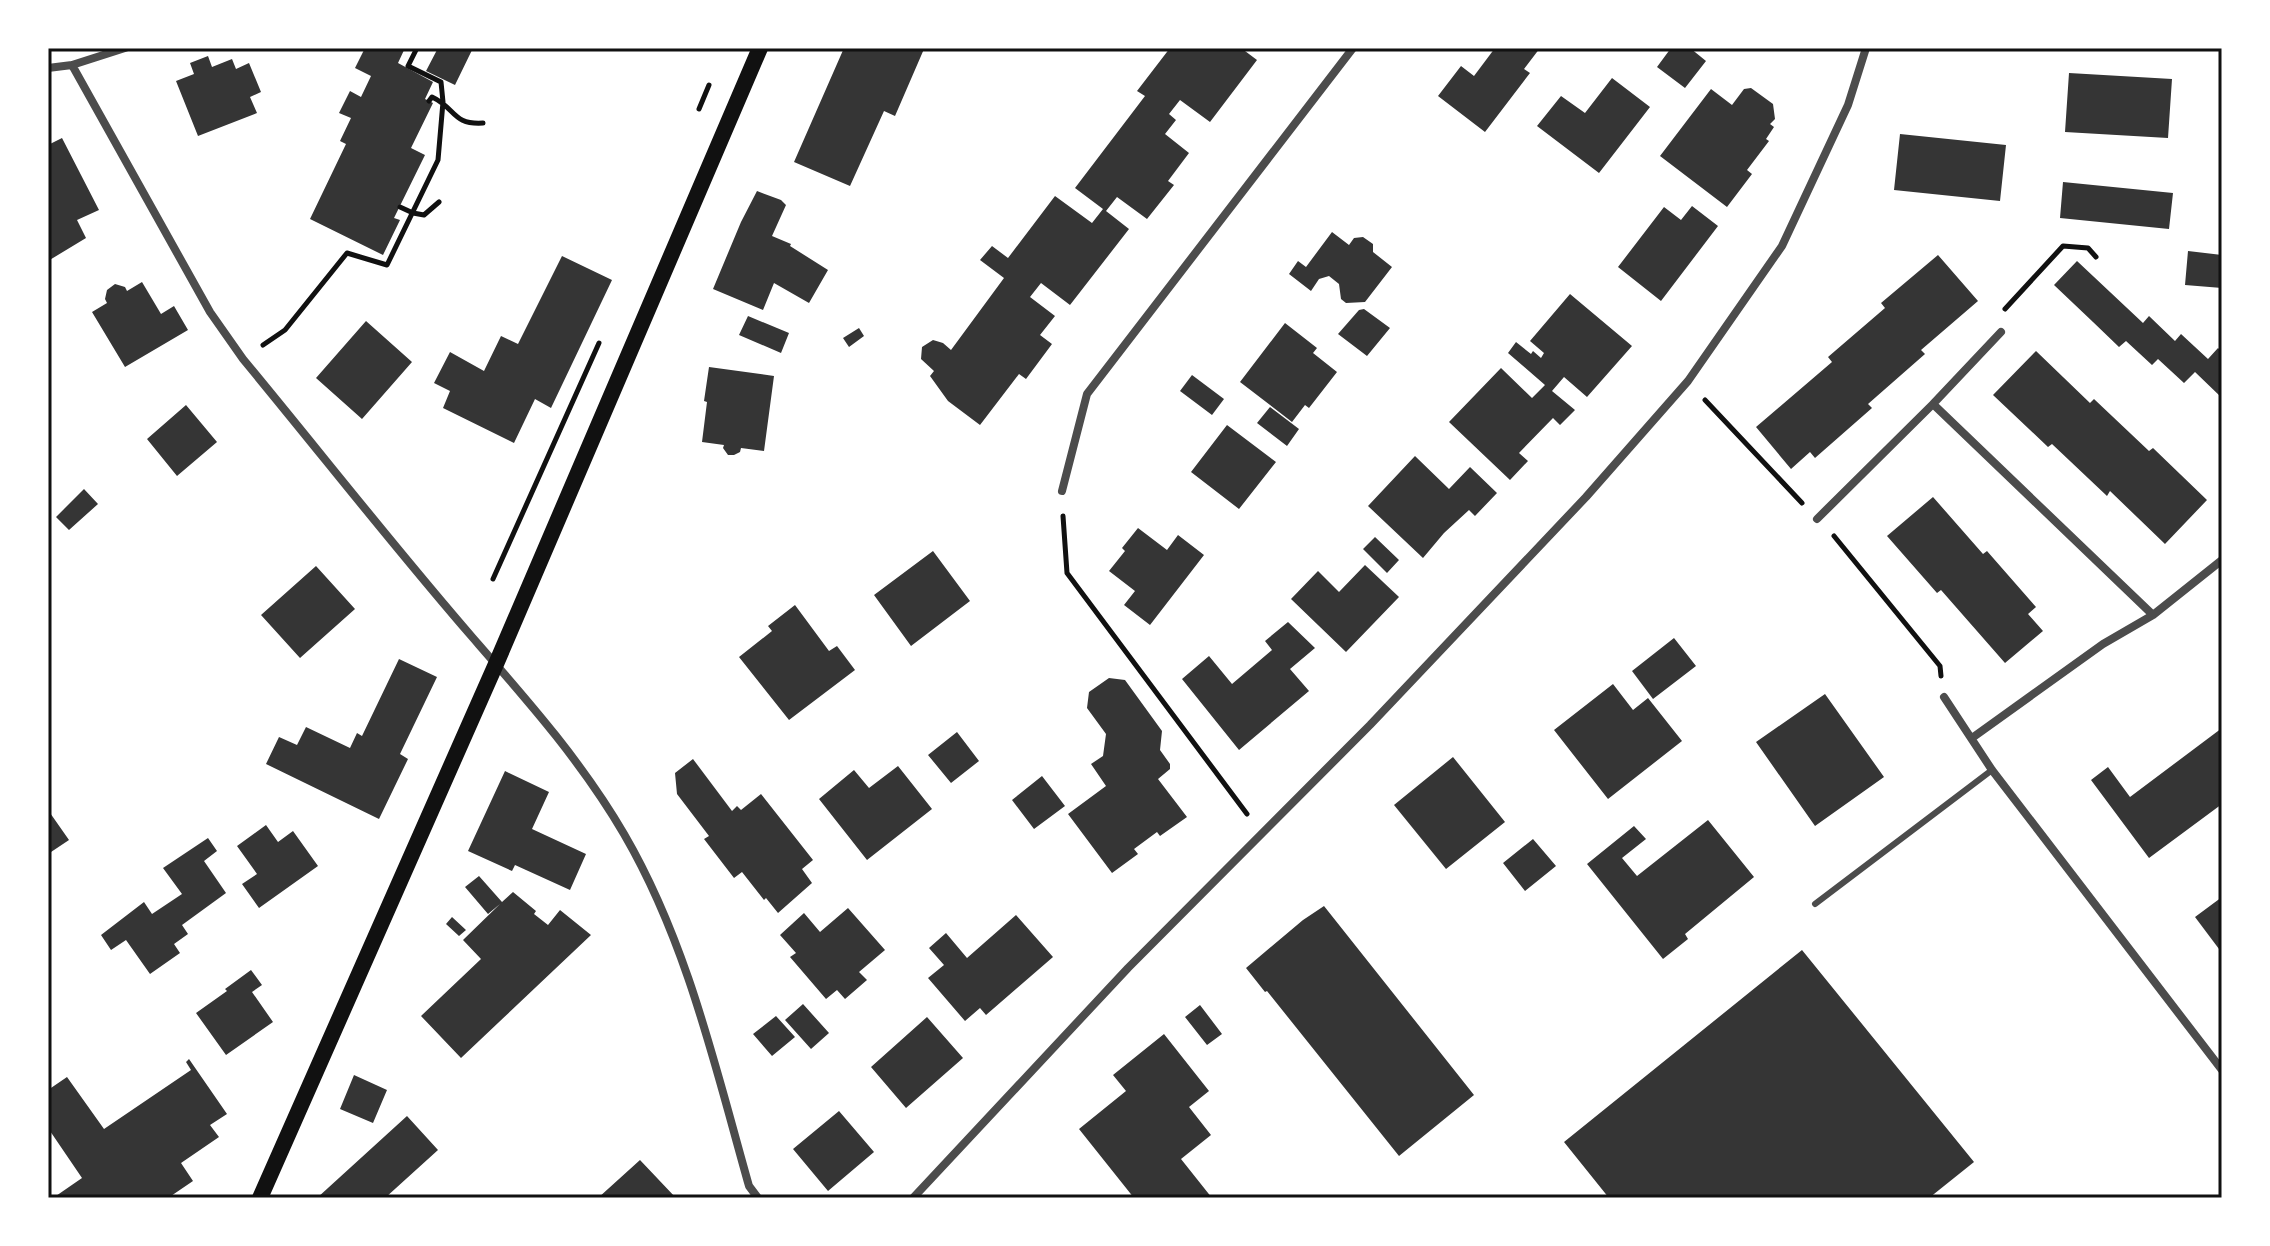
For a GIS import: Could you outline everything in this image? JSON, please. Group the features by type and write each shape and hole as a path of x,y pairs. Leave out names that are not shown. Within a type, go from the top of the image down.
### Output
{"main road":[{"path":"260,1198 496,664 760,48"}],"street":[{"path":"48,68 72,65 125,48"},
{"path":"1062,491 1087,394 1353,48"},
{"path":"913,1198 1128,968 1370,725 1586,497 1688,381 1782,246 1848,105 1866,48"},
{"path":"72,65 210,312 243,359 545,720 587,774 625,836 685,963 749,1186 758,1198"},
{"path":"1817,519 2001,332"},
{"path":"1933,404 2153,615"},
{"path":"1972,738 2103,644 2153,615 2222,560"},
{"path":"1944,697 1992,770 2222,1070"}],"lane":[{"path":"1815,904 1992,770"}],"path":[{"path":"243,359 285,330 347,253 387,265 438,160 443,102 441,82 408,66 417,48"},
{"path":"695,119 712,80"},
{"path":"429,101 432,97 443,102 460,120 469,124 483,123"},
{"path":"400,207 424,215 439,202"},
{"path":"2001,332 2000,314 2063,246 2088,248 2096,257"},
{"path":"493,579 605,330"},
{"path":"1062,491 1067,573 1261,834"}],"building":[{"path":"365,48 405,48 398,63 433,82 425,99 433,103 411,148 425,155 394,218 400,220 383,255 310,219 346,144 340,141 351,118 339,113 350,91 361,97 371,76 355,68"},
{"path":"438,48 473,48 455,85 426,71"},
{"path":"844,48 924,49 895,116 884,111 850,186 794,162"},
{"path":"1170,48 1241,48 1257,60 1210,122 1180,100 1169,114 1176,120 1165,134 1189,153 1168,181 1174,185 1147,219 1117,197 1106,211 1129,229 1070,305 1041,283 1030,297 1055,316 1040,335 1052,344 1026,379 1019,374 980,425 948,401 930,376 934,371 921,359 922,347 933,340 951,350 1004,278 980,260 992,246 1008,258 1055,196 1092,223 1103,209 1075,188 1145,96 1137,91"},
{"path":"1495,48 1540,48 1524,69 1530,73 1485,132 1438,96 1461,66 1474,76"},
{"path":"1671,48 1690,48 1706,61 1685,88 1657,67"},
{"path":"208,56 212,67 232,59 236,69 249,63 261,92 250,97 257,113 198,136 176,81 194,74 190,63"},
{"path":"2069,73 2172,79 2168,138 2065,132"},
{"path":"1612,78 1650,107 1599,173 1537,126 1561,96 1585,113"},
{"path":"1751,88 1773,104 1775,119 1770,124 1774,127 1766,139 1769,141 1747,170 1752,174 1727,207 1660,156 1711,89 1732,105 1744,89"},
{"path":"1900,134 2006,145 2000,201 1894,190"},
{"path":"62,138 99,210 77,220 86,238 48,261 48,145"},
{"path":"2063,182 2173,193 2169,229 2060,218"},
{"path":"757,191 786,205 772,236 791,244 828,270 809,303 774,283 763,310 713,289"},
{"path":"1692,206 1718,226 1661,301 1618,267 1664,207 1681,220"},
{"path":"1332,232 1349,245 1354,238 1363,237 1373,244 1373,252 1392,267 1365,302 1346,303 1341,299 1339,284 1329,276 1319,279 1311,291 1289,274 1298,261 1306,267"},
{"path":"2188,251 2222,255 2222,288 2185,285"},
{"path":"1938,255 1978,301 1921,350 1925,354 1868,404 1872,408 1815,458 1810,452 1791,469 1756,427 1832,362 1828,357 1885,308 1881,303"},
{"path":"562,256 612,280 551,408 535,399 514,443 443,408 450,391 434,383 450,352 484,371 501,336 518,344"},
{"path":"2077,261 2143,323 2149,316 2175,341 2181,334 2208,359 2218,348 2222,352 2222,398 2195,372 2184,383 2158,359 2152,365 2126,341 2119,347 2054,285"},
{"path":"142,282 161,314 174,306 188,330 125,367 92,312 107,303 107,290 115,284 125,287 127,291"},
{"path":"1570,294 1632,346 1587,397 1564,377 1552,391 1575,410 1560,425 1553,418 1519,453 1528,461 1510,480 1449,422 1501,368 1532,398 1545,385 1508,353 1516,342 1541,358 1544,353 1530,341"},
{"path":"1364,309 1390,328 1367,356 1338,334 1359,310"},
{"path":"748,316 789,333 781,353 739,335"},
{"path":"366,321 412,362 362,419 316,378"},
{"path":"1285,323 1317,348 1313,353 1337,372 1309,408 1305,405 1292,422 1240,382"},
{"path":"859,328 864,336 849,347 843,338"},
{"path":"2036,351 2090,403 2094,399 2149,451 2153,448 2207,500 2165,544 2110,491 2107,496 2052,444 2048,447 1993,395"},
{"path":"709,367 774,376 764,451 741,448 740,452 728,455 724,445 702,442"},
{"path":"1192,375 1224,399 1212,415 1180,391"},
{"path":"186,405 217,442 177,476 147,439"},
{"path":"1270,407 1299,429 1287,446 1257,423"},
{"path":"1227,425 1276,462 1239,509 1191,472"},
{"path":"1415,456 1449,489 1470,467 1497,493 1475,516 1469,510 1423,558 1368,506"},
{"path":"84,489 98,504 69,530 56,517"},
{"path":"1933,497 1983,554 1987,551 2036,607 2028,614 2043,631 2005,663 1941,590 1937,593 1887,536"},
{"path":"1138,528 1167,550 1178,535 1204,555 1150,625 1124,605 1135,591 1109,571"},
{"path":"1375,537 1399,560 1387,573 1363,549"},
{"path":"933,551 970,601 911,646 874,595"},
{"path":"1365,565 1399,597 1346,652 1291,599 1318,571 1339,592"},
{"path":"316,566 355,609 300,658 261,615"},
{"path":"795,605 829,651 837,646 855,670 789,720 739,657 772,631 768,626"},
{"path":"1288,622 1315,648 1290,669 1309,691 1239,750 1182,679 1209,656 1232,684 1272,650 1265,641"},
{"path":"1674,638 1696,666 1653,699 1632,671"},
{"path":"399,659 437,677 400,754 408,759 379,819 266,764 279,737 297,745 306,727 350,748 357,733 362,736"},
{"path":"1109,678 1125,680 1162,731 1160,750 1170,769 1158,779 1187,817 1160,836 1157,832 1134,849 1138,854 1112,873 1068,814 1106,786 1091,764 1103,756 1106,734 1087,708 1089,692"},
{"path":"1613,684 1633,710 1648,698 1682,741 1608,799 1554,730"},
{"path":"1825,694 1884,777 1815,826 1756,742"},
{"path":"2222,728 2222,804 2149,858 2091,780 2108,767 2130,797"},
{"path":"957,732 979,761 951,783 928,755"},
{"path":"1453,757 1505,822 1446,869 1394,805"},
{"path":"693,759 732,811 737,806 741,810 761,794 813,860 802,869 812,883 778,913 742,872 734,878 704,839 709,836 677,794 675,773"},
{"path":"898,766 932,809 867,860 819,799 854,770 869,788"},
{"path":"505,771 549,792 532,829 586,854 570,890 515,865 512,871 468,851"},
{"path":"1042,776 1065,806 1034,829 1012,800"},
{"path":"48,810 69,840 48,854"},
{"path":"1708,820 1754,877 1685,934 1688,939 1663,959 1587,864 1634,826 1646,839 1622,858 1637,876"},
{"path":"266,825 278,842 293,831 318,866 259,908 242,884 257,874 237,846"},
{"path":"208,838 217,851 204,861 226,893 182,925 188,934 174,944 180,953 150,974 126,940 111,950 101,935 144,902 152,914 182,894 163,868"},
{"path":"1533,839 1556,866 1525,891 1503,863"},
{"path":"479,876 502,902 513,892 548,925 560,910 591,935 461,1058 421,1016 481,959 463,940 500,904 488,914 465,887"},
{"path":"2222,897 2222,953 2195,917"},
{"path":"1324,906 1474,1095 1399,1156 1246,968"},
{"path":"848,908 885,950 859,972 867,980 845,999 837,990 826,999 790,957 796,953 780,935 804,913 820,932"},
{"path":"1016,915 1053,957 986,1015 980,1008 965,1021 928,978 944,965 929,948 946,933 967,958"},
{"path":"452,917 466,930 459,936 446,924"},
{"path":"1802,950 1974,1162 1929,1198 1609,1198 1564,1142"},
{"path":"251,970 262,985 252,992 273,1022 226,1055 196,1013"},
{"path":"803,1004 829,1033 811,1049 785,1020"},
{"path":"1200,1005 1222,1034 1207,1045 1185,1017"},
{"path":"776,1016 795,1037 772,1056 753,1034"},
{"path":"927,1017 963,1058 906,1108 871,1067"},
{"path":"1164,1034 1209,1091 1189,1107 1211,1135 1181,1159 1212,1198 1134,1198 1079,1129 1126,1091 1113,1075"},
{"path":"189,1059 227,1114 210,1125 219,1137 181,1163 193,1181 168,1198 53,1198 82,1178 48,1128 48,1090 67,1077 104,1129 191,1070 186,1062"},
{"path":"354,1075 387,1090 373,1123 340,1109"},
{"path":"839,1111 874,1152 828,1191 793,1149"},
{"path":"407,1116 438,1150 385,1198 317,1198"},
{"path":"640,1160 676,1198 598,1198"}]}
